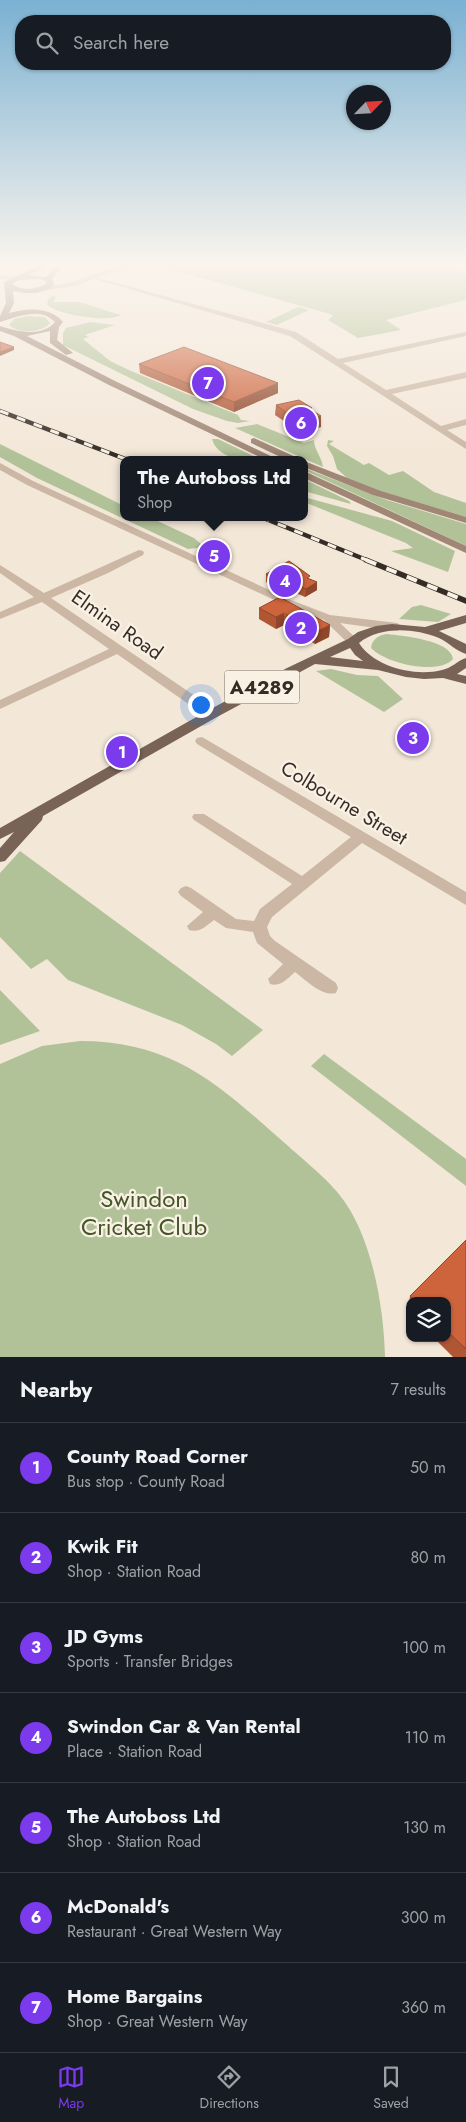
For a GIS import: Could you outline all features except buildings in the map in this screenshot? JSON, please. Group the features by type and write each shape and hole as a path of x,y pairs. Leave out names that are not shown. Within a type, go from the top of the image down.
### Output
{"main road":[{"path":"5,331 32,333 50,328"},
{"path":"55,328 53,341 63,350 287,456"},
{"path":"5,331 266,456"},
{"path":"308,466 376,493 466,520"},
{"path":"308,476 466,550"},
{"path":"423,631 466,619"},
{"path":"466,650 446,637 400,628 370,630 353,641 356,649 367,660 389,669 414,674 445,675 466,680"},
{"name":"A4289","path":"0,834 42,812 212,714 353,641"},
{"name":"A4289","path":"313,662 338,661 389,669"},
{"path":"445,675 455,672 466,662"},
{"path":"0,857 42,812"}],"street":[{"path":"272,328 293,334 466,446"},
{"path":"337,362 466,334"},
{"path":"385,393 466,375"},
{"path":"440,429 466,422"},
{"path":"1,467 30,483 144,536 149,548"},
{"path":"0,616 149,548 247,584 328,618 400,628"},
{"name":"Elmina Road","path":"0,568 212,714"},
{"path":"328,618 353,641"},
{"path":"0,705 118,649"},
{"name":"Colbourne Street","path":"202,741 466,900"},
{"path":"199,817 302,883"},
{"path":"258,927 266,913 361,836"},
{"path":"186,892 213,912 238,926 258,927"},
{"path":"195,926 213,912"},
{"path":"258,927 263,939 330,988"},
{"path":"276,979 295,963"}],"green space":[{"path":"14,328 43,328 30,331"},
{"path":"66,328 105,328 85,335 89,337 83,339 110,361 238,415 241,420 250,421 238,423 227,421 193,409 63,345 63,333"},
{"path":"342,328 398,328 401,330 358,338"},
{"path":"257,424 304,443 314,440 323,467 308,460 308,456 298,456 235,428"},
{"path":"212,439 218,439 254,456 230,456 215,446"},
{"path":"328,440 334,441 329,444 364,465 369,463 389,475 403,471 434,492 466,503 466,517 388,494 347,478 337,469 333,456 327,446"},
{"path":"0,444 120,504 120,517 37,478 0,457"},
{"path":"308,470 387,500 466,524 466,546 308,472"},
{"path":"308,481 349,501 351,504 308,492"},
{"path":"308,498 392,521 455,551 448,572 391,551 413,548 406,543 308,504"},
{"path":"128,521 158,521 194,538 202,545 197,548 188,549"},
{"path":"421,605 451,614 438,622 399,619 412,607"},
{"path":"387,634 435,643 444,647 453,659 446,664 436,667 412,666 399,663 371,648 376,638"},
{"path":"331,669 357,675 378,676 403,699 384,712 316,671"},
{"path":"20,851 263,1030 232,1056 216,1044 182,1025 68,980 47,959 31,969 0,937 0,873"},
{"path":"0,990 40,1031 0,1045"},
{"name":"Swindon Cricket Club","path":"80,1041 113,1043 143,1049 170,1058 194,1071 240,1104 330,1184 350,1210 371,1262 380,1301 385,1357 0,1357 0,1064 42,1046"},
{"path":"324,1054 466,1159 466,1186 311,1066"}],"railway":[{"path":"0,411 120,457"},
{"path":"271,521 369,561"},
{"path":"366,560 466,601"}],"place":[{"name":"Home Bargains","path":"208,383"},
{"name":"McDonald's","path":"301,423"},
{"name":"The Autoboss Ltd","path":"214,556"},
{"name":"Swindon Car & Van Rental","path":"285,581"},
{"name":"Kwik Fit","path":"301,628"},
{"name":"JD Gyms","path":"413,738"},
{"name":"County Road Corner","path":"122,752"}]}
